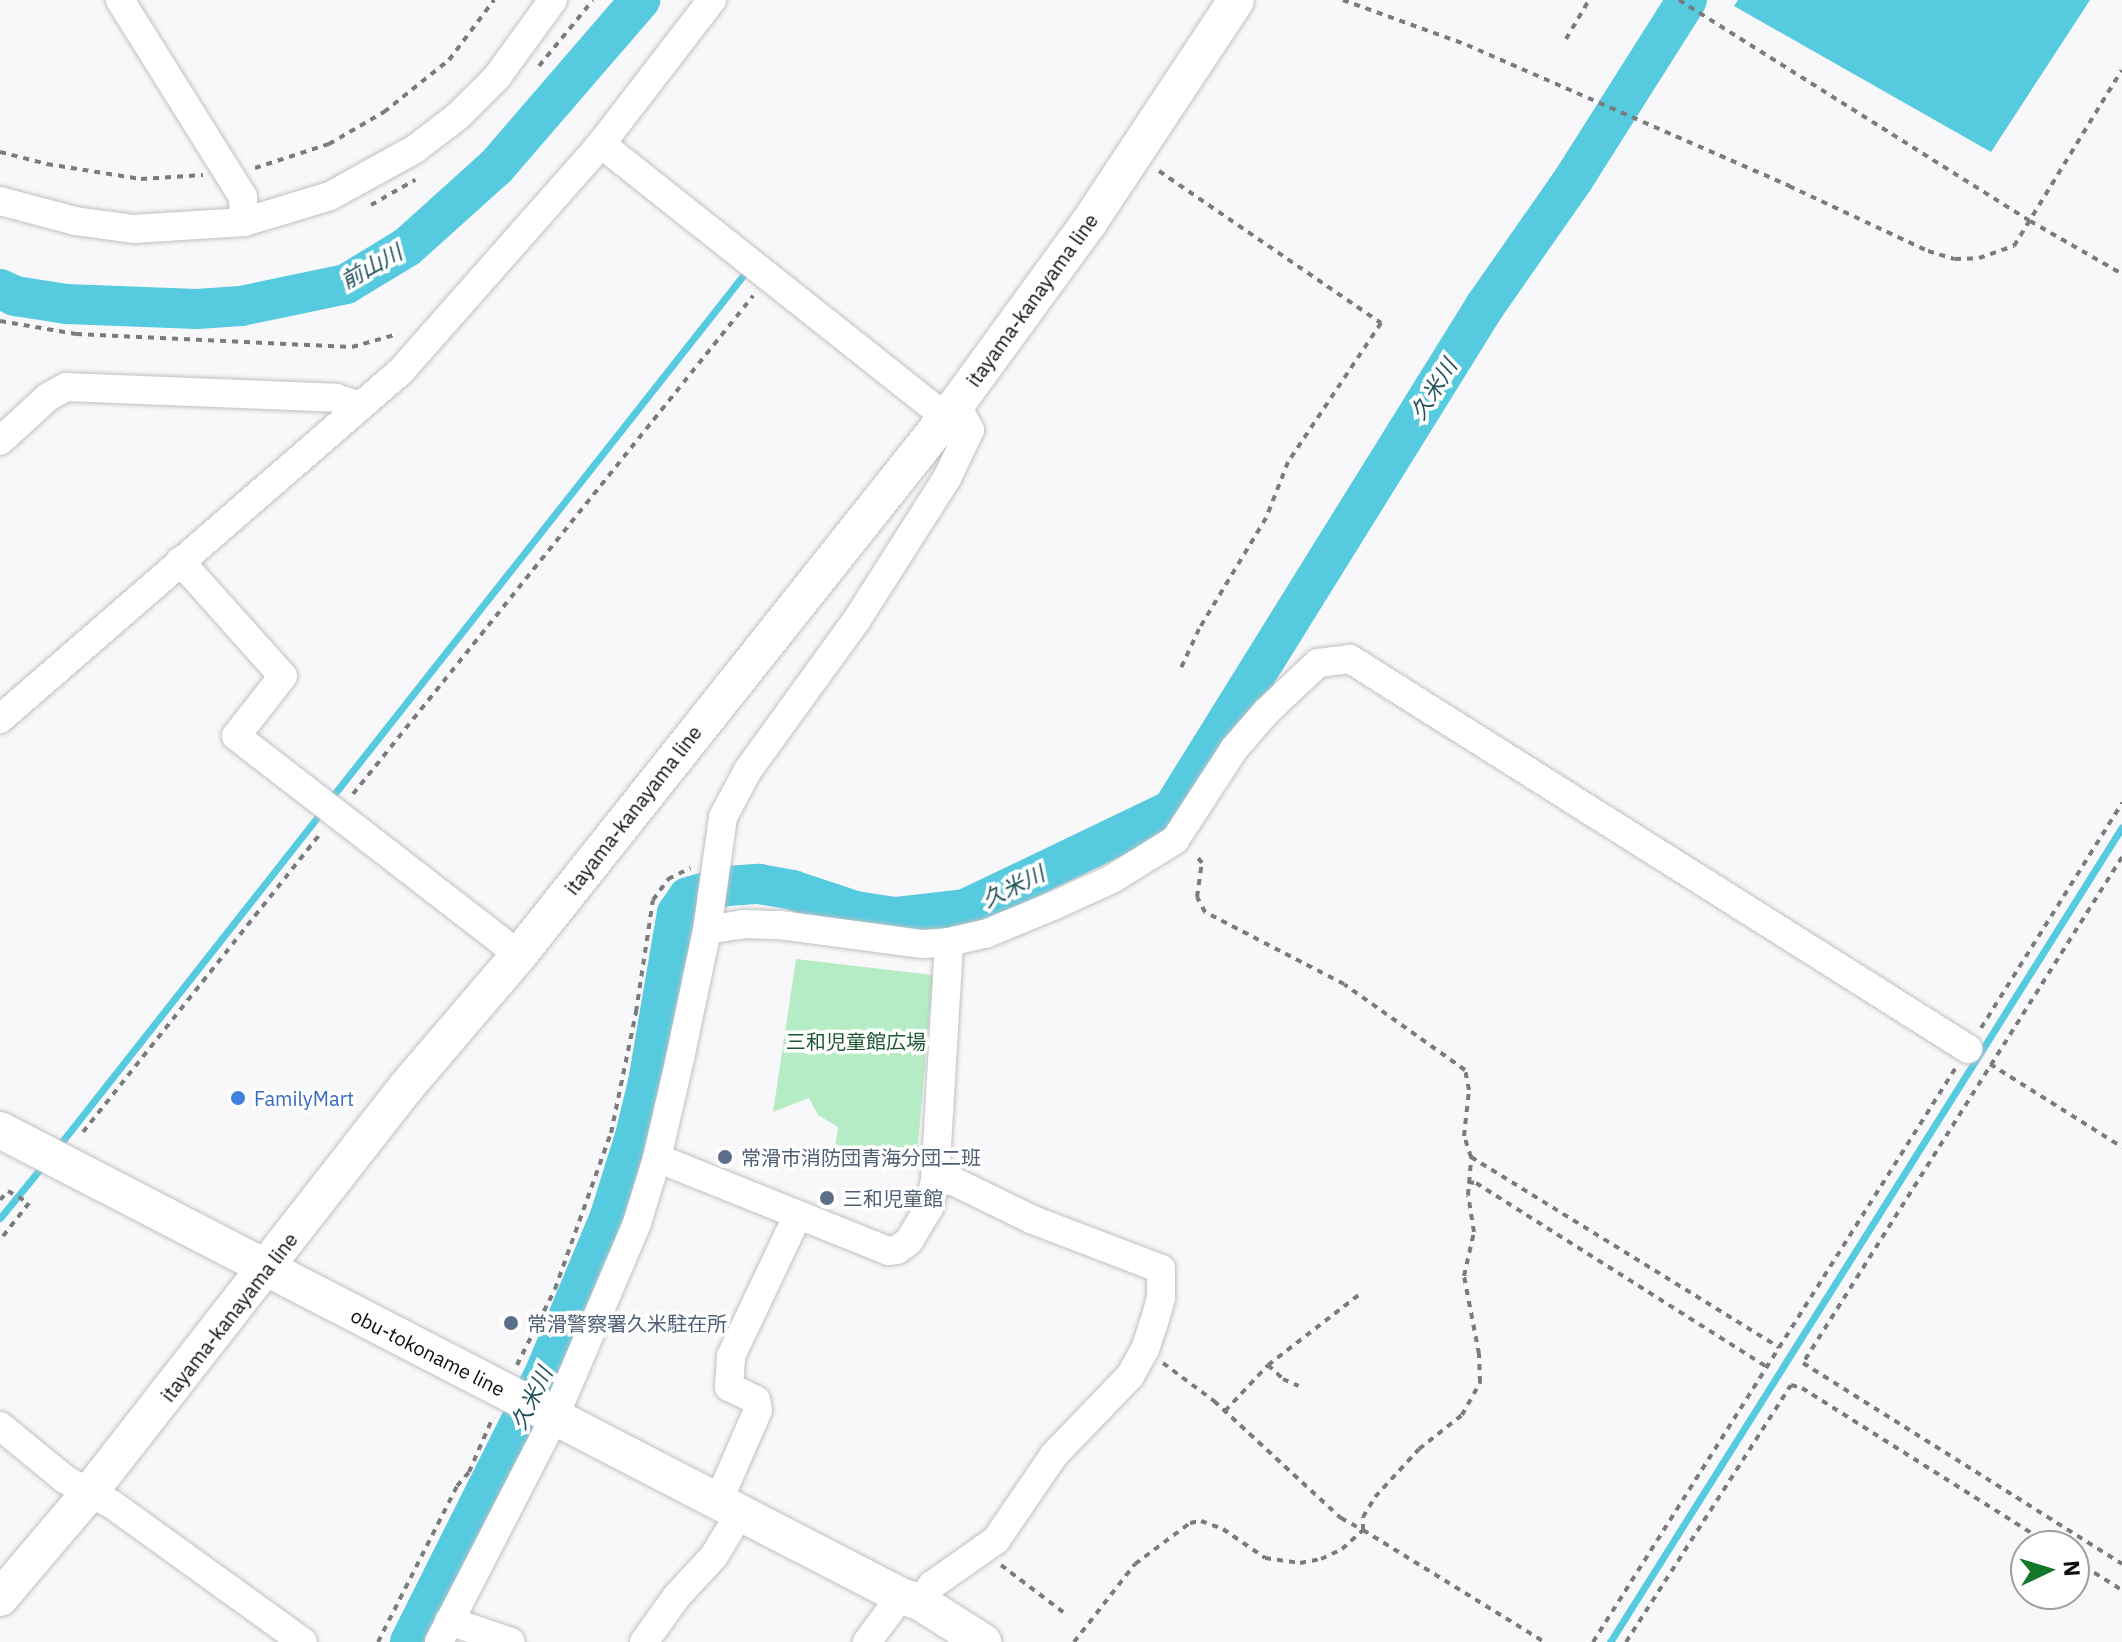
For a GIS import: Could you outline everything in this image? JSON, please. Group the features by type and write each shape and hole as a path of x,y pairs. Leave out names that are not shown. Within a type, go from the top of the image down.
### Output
{"main road":[{"name":"itayama-kanayama line","path":"0,1598 89,1493 407,1086 519,955 951,411 1135,155 1236,0"},
{"name":"obu-tokoname line","path":"0,1130 910,1599 983,1642"}],"street":[{"path":"120,0 243,197 244,222"},
{"path":"0,201 75,221 134,229 244,222 330,196 415,149 458,116 497,77 553,0"},
{"path":"0,719 401,371 601,144 712,0"},
{"path":"511,1642 444,1631 554,1418 637,1223 657,1158 707,930 723,817 748,770 856,621 947,478 970,430 951,411 767,278 601,144"},
{"path":"0,441 48,397 66,387 336,398 361,406"},
{"path":"180,561 283,676 236,736 519,955"},
{"path":"707,930 743,924 780,925 923,944 985,934 1112,879 1175,840 1234,749 1266,712 1318,663 1350,659 1979,1057"},
{"path":"657,1158 888,1251 897,1250 909,1241 929,1208 935,1180 949,942"},
{"path":"867,1642 910,1599 982,1552 1030,1510 1043,1455 1130,1376 1145,1349 1161,1298 1161,1269 1033,1220 953,1181 935,1180"},
{"path":"644,1642 677,1596 714,1556 758,1410 756,1400 729,1387 731,1356 798,1215"},
{"path":"0,1426 66,1480 113,1505 303,1642"}],"path":[{"path":"0,152 47,164 141,179 228,172 282,161 329,144 384,112 449,60 494,0"},
{"path":"1343,0 1467,45 1789,186 1928,251 1955,259 2004,252 2014,246 2122,70"},
{"path":"1566,39 1589,0"},
{"path":"1679,0 2030,221 2122,274"},
{"path":"1135,155 1381,323 1288,462 1266,518 1199,629 1181,668"},
{"path":"83,1132 767,278"},
{"path":"0,321 76,334 338,347 383,341 401,333"},
{"path":"2122,803 1803,1363 2122,1564"},
{"path":"1074,1642 1135,1564 1190,1523 1211,1523 1265,1558 1300,1563 1342,1549 1363,1530 1363,1517 1375,1497 1419,1449 1462,1415 1477,1392 1479,1354 1464,1276 1474,1232 1468,1182 1471,1157 1464,1136 1469,1090 1465,1070 1344,984 1205,912 1197,897 1202,863 1175,840"},
{"path":"1593,1642 1779,1347 1979,1057 2122,857"},
{"path":"378,1642 457,1486 469,1472 555,1289 603,1161 622,1086 653,900 668,879 704,861 715,861"},
{"path":"1979,1057 2122,1147"},
{"path":"1471,1157 1779,1347"},
{"path":"1468,1182 1476,1183 1767,1367"},
{"path":"0,1200 8,1191 29,1203 0,1240"},
{"path":"1225,1412 1268,1365 1360,1294"},
{"path":"1145,1349 1225,1412 1341,1518 1544,1642"},
{"path":"1268,1365 1283,1379 1299,1386"},
{"path":"1626,1642 1791,1385 1802,1388 2027,1530"},
{"path":"982,1552 1063,1612"},
{"path":"2090,1570 2122,1590"}],"green space":[{"name":"三和児童館広場","path":"796,959 933,975 916,1167 833,1161 838,1127 818,1115 809,1098 773,1112"}],"water":[{"path":"1738,0 2090,0 1991,152 1734,6"}],"waterway":[{"name":"前山川","path":"0,289 15,296 66,304 197,309 241,306 346,284 407,247 496,167 640,0"},
{"name":"久米川","path":"410,1642 546,1370 610,1216 648,1082 677,913 688,897 727,886 759,884 792,890 855,911 895,917 965,909 1172,810 1485,306 1573,180 1687,0"},
{"path":"328,802 749,268"},
{"path":"57,1148 321,812"},
{"path":"1610,1642 2122,827"},
{"path":"0,1218 44,1164"}],"place":[{"name":"FamilyMart","path":"238,1098"},
{"name":"常滑市消防団青海分団二班","path":"725,1157"},
{"name":"三和児童館","path":"827,1198"},
{"name":"常滑警察署久米駐在所","path":"511,1323"}]}
